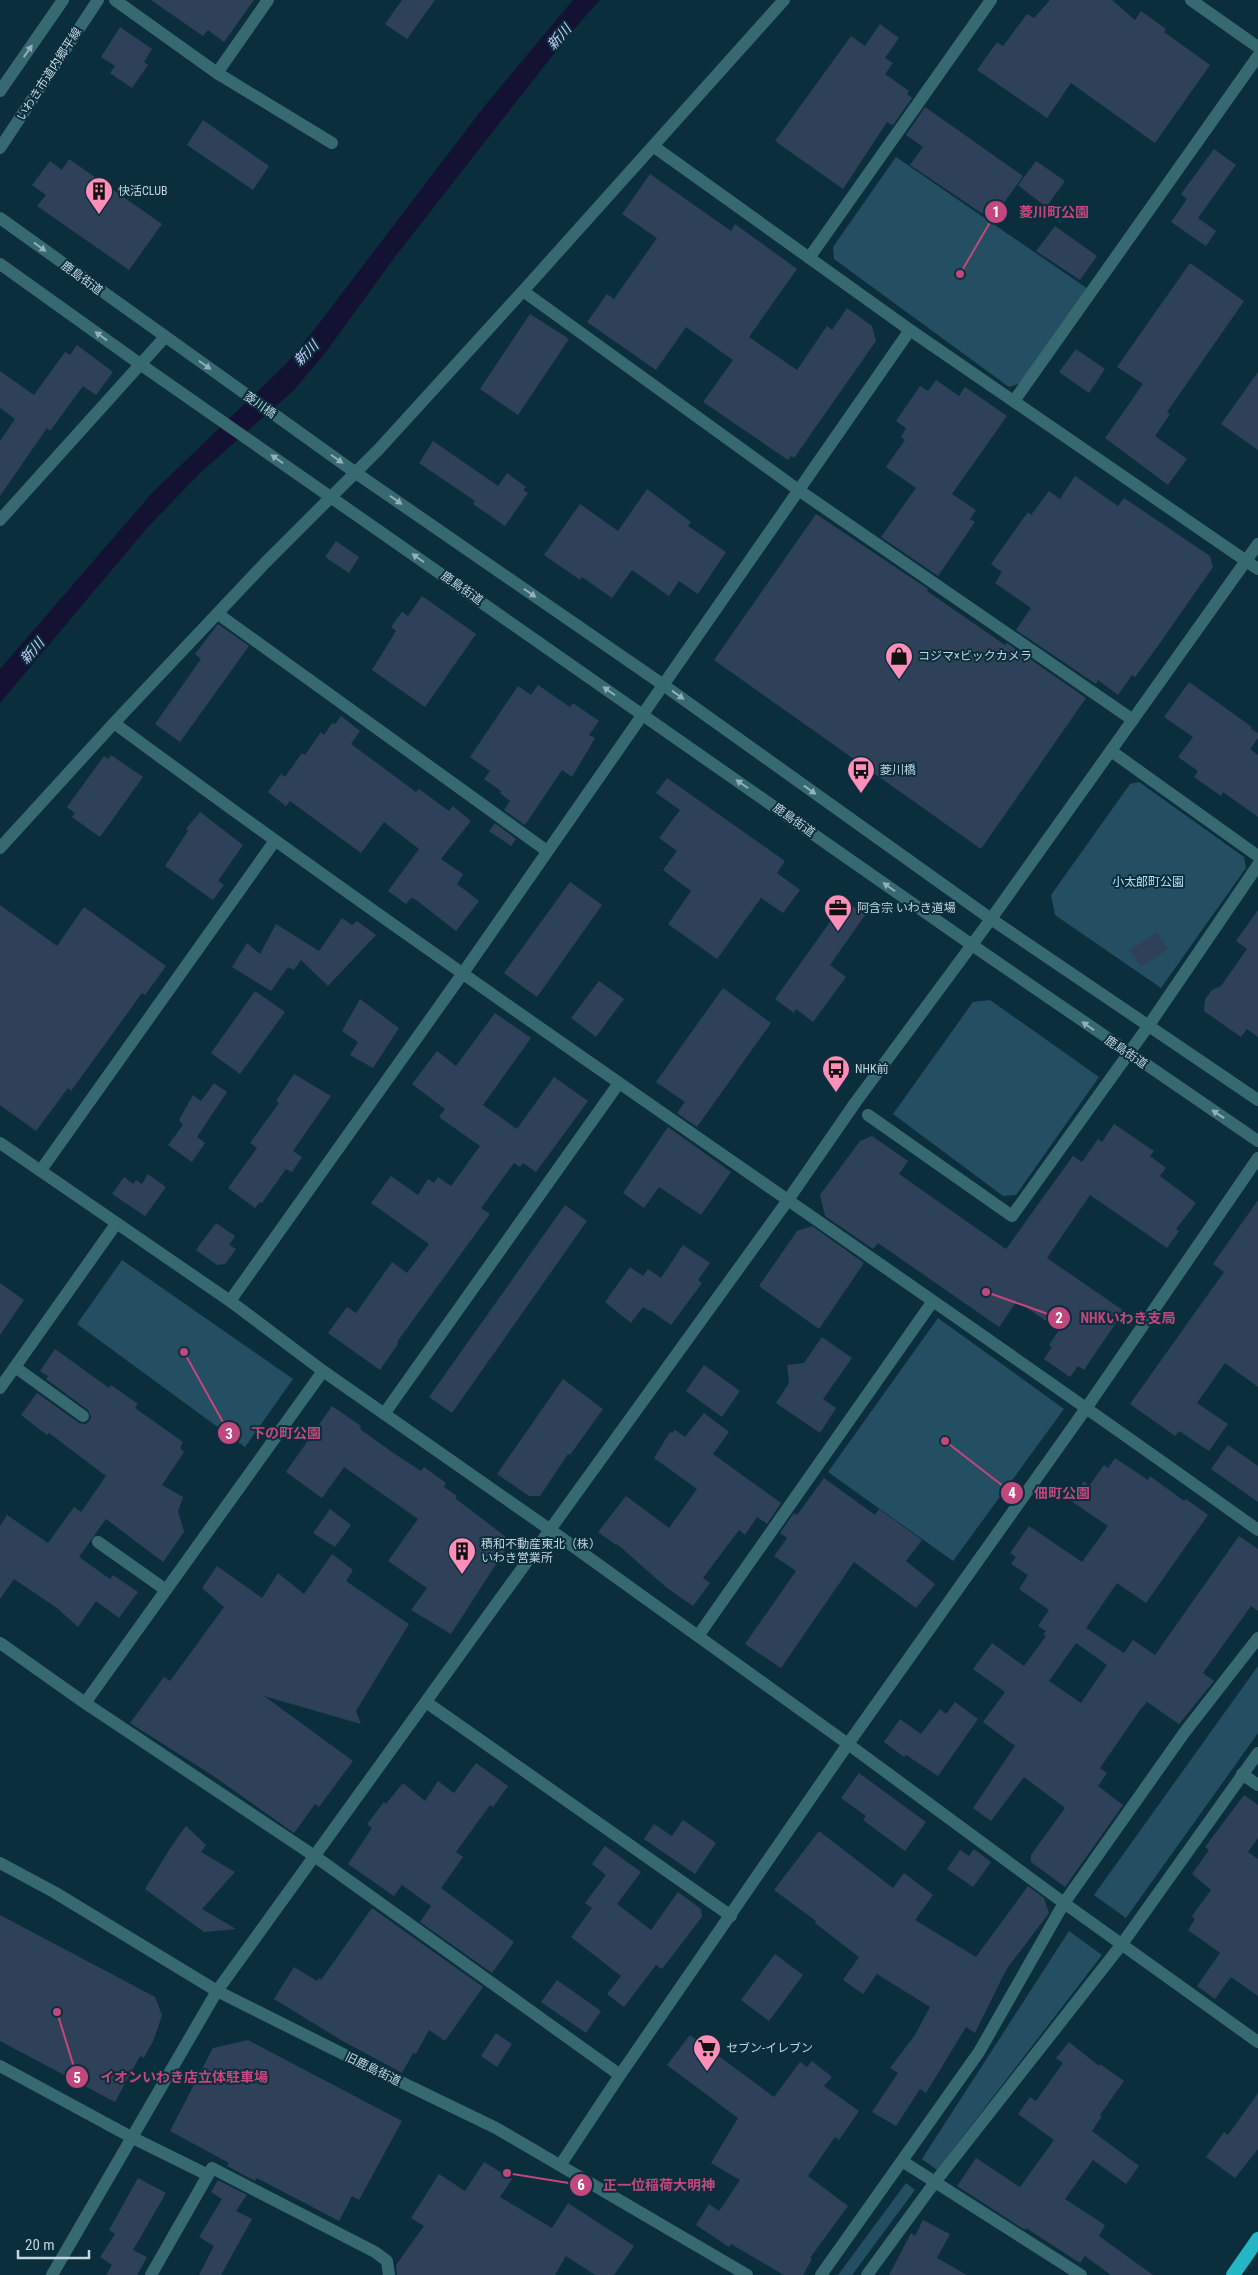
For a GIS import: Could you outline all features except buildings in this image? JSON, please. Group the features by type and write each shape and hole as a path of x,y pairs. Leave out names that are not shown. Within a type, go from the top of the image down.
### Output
{"highway":[{"path":"1233,2275 1258,2239"}],"street":[{"path":"0,91 63,0"},
{"name":"いわき市道内郷平線","path":"0,148 98,0"},
{"path":"115,0 217,73 332,143"},
{"path":"217,73 268,0"},
{"path":"0,848 114,723 356,473 523,291 784,0"},
{"path":"809,258 991,0"},
{"path":"1191,0 1258,47"},
{"path":"1014,401 1258,56"},
{"path":"653,146 910,330 1258,570"},
{"name":"鹿島街道","path":"0,218 165,337"},
{"path":"0,264 332,497"},
{"path":"523,291 797,489 1133,720"},
{"path":"230,1301 383,1082 462,973 797,489 910,330"},
{"path":"0,520 165,337"},
{"name":"菱川橋","path":"165,337 356,473"},
{"path":"356,473 662,684 991,919 1258,1100"},
{"name":"鹿島街道","path":"332,497 1128,1054 1258,1142"},
{"path":"52,2275 130,2137 217,1991 313,1855 426,1702 788,1200 855,1103 991,919 1258,544"},
{"path":"218,614 547,851"},
{"path":"114,723 274,842 1087,1407 1258,1530"},
{"path":"1111,751 1258,856"},
{"path":"40,1170 274,842"},
{"path":"868,1115 1012,1216 1149,1025 1258,865"},
{"path":"384,1414 619,1082"},
{"path":"0,1143 230,1301 322,1371 549,1529 1258,2042"},
{"path":"561,2164 620,2074 731,1916 848,1744 1087,1407 1258,1158"},
{"path":"0,1388 116,1224"},
{"path":"698,1636 933,1301"},
{"path":"15,1367 83,1416"},
{"path":"85,1703 322,1371"},
{"path":"98,1542 166,1590"},
{"path":"821,2275 979,2052 1064,1903 1184,1733 1258,1638"},
{"path":"0,1643 85,1703 313,1855 620,2074"},
{"path":"426,1702 731,1916"},
{"path":"867,2275 936,2182 1122,1944 1258,1753"},
{"path":"1242,1774 1258,1785"},
{"name":"旧鹿島街道","path":"0,1863 54,1892 217,1991 496,2128 561,2164 747,2275"},
{"path":"0,2066 130,2137 208,2175"},
{"path":"902,2161 1081,2275"},
{"path":"151,2275 212,2168 375,2252 387,2261 389,2275"}],"green space":[{"path":"896,157 1088,289 1024,382 1009,387 834,259 833,247"},
{"name":"小太郎町公園","path":"1139,782 1244,857 1246,868 1161,988 1055,915 1051,895 1130,784"},
{"path":"990,1000 1099,1077 1016,1195 1003,1196 893,1114 973,1002"},
{"path":"122,1260 293,1379 245,1447 77,1324"},
{"path":"938,1318 1064,1409 953,1561 828,1472"},
{"path":"1258,1666 1258,1733 1126,1918 1094,1895"},
{"path":"1069,1931 1102,1955 937,2170 922,2159"},
{"path":"906,2183 915,2190 852,2275 838,2275"}],"water":[{"name":"新川","path":"573,0 600,0 567,37 394,258 326,352 294,390 200,473 147,528 0,703 0,669 153,492 286,364 483,108"}],"place":[{"name":"快活CLUB","path":"99,215"},
{"name":"菱川町公園","path":"960,274"},
{"name":"コジマ×ビックカメラ","path":"899,680"},
{"name":"菱川橋","path":"861,794"},
{"name":"阿含宗 いわき道場","path":"838,932"},
{"name":"NHK前","path":"836,1093"},
{"name":"NHKいわき支局","path":"986,1292"},
{"name":"下の町公園","path":"184,1352"},
{"name":"佃町公園","path":"945,1441"},
{"name":"積和不動産東北（株） いわき営業所","path":"462,1575"},
{"name":"イオンいわき店立体駐車場","path":"57,2012"},
{"name":"セブン-イレブン","path":"707,2072"},
{"name":"正一位稲荷大明神","path":"507,2173"}]}
